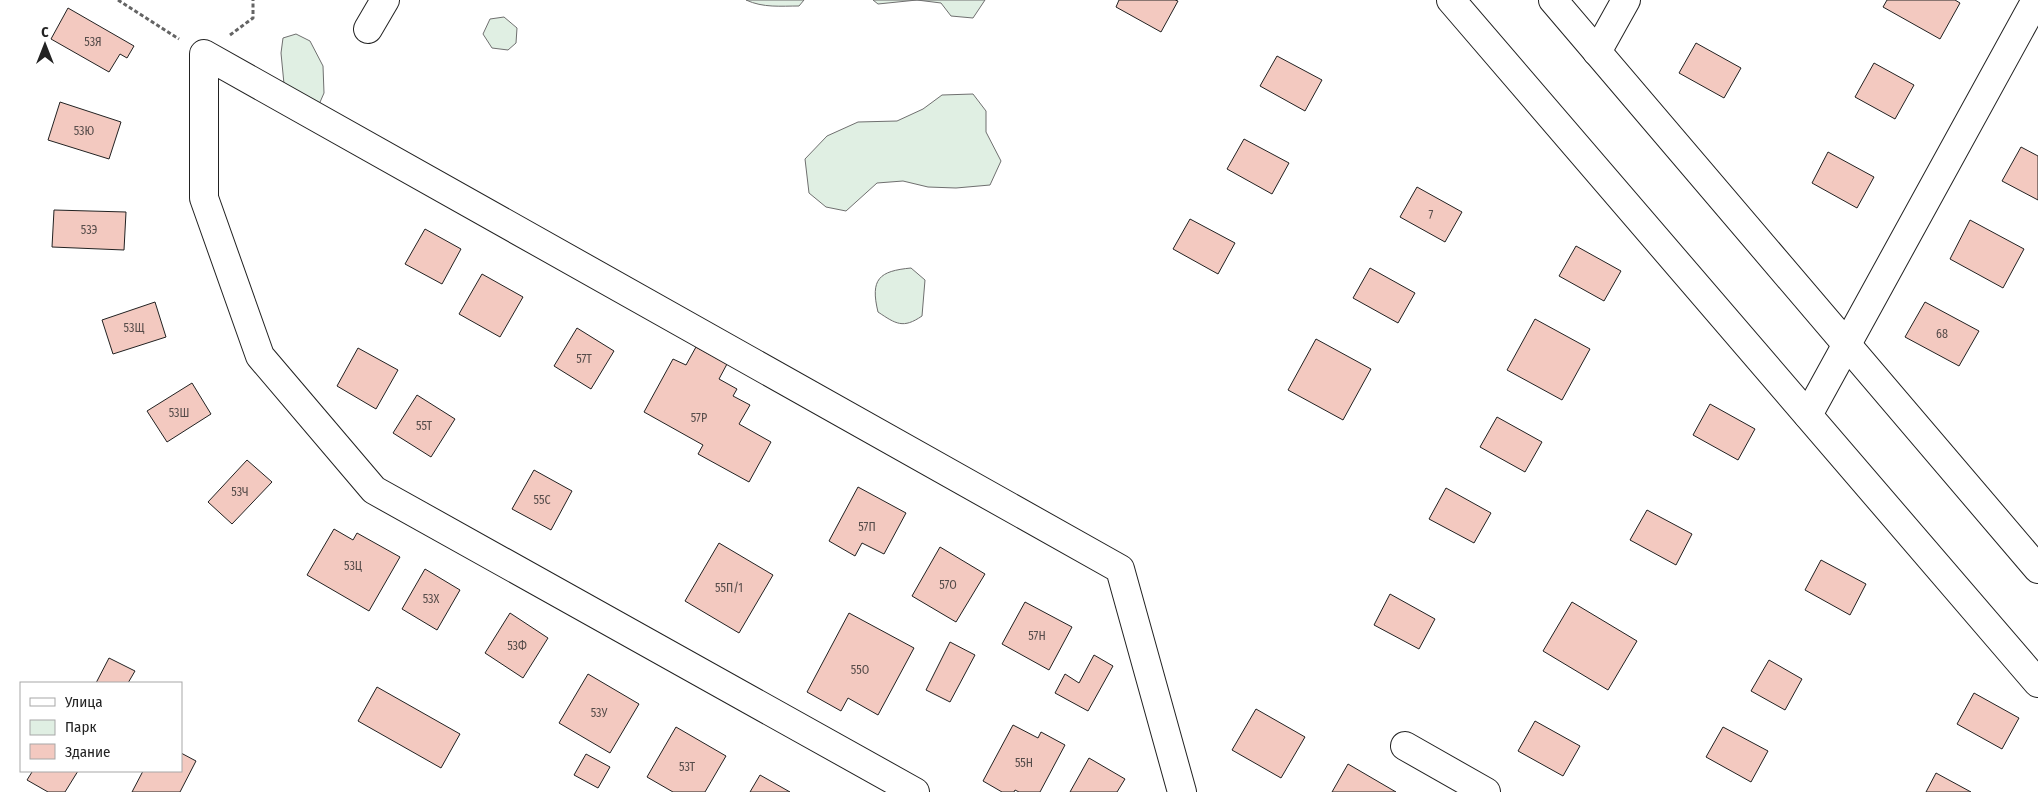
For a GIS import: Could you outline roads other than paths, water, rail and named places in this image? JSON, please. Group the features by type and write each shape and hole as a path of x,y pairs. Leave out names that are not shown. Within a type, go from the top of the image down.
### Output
{"street":[{"path":"368,29 385,0"},
{"path":"1451,0 2038,682"},
{"path":"1553,0 2038,569"},
{"path":"1597,52 1626,0"},
{"path":"1808,415 2036,0"},
{"path":"915,792 374,490 260,356 204,198 204,54 1120,569 1182,792"},
{"path":"1405,746 1486,792"}]}
